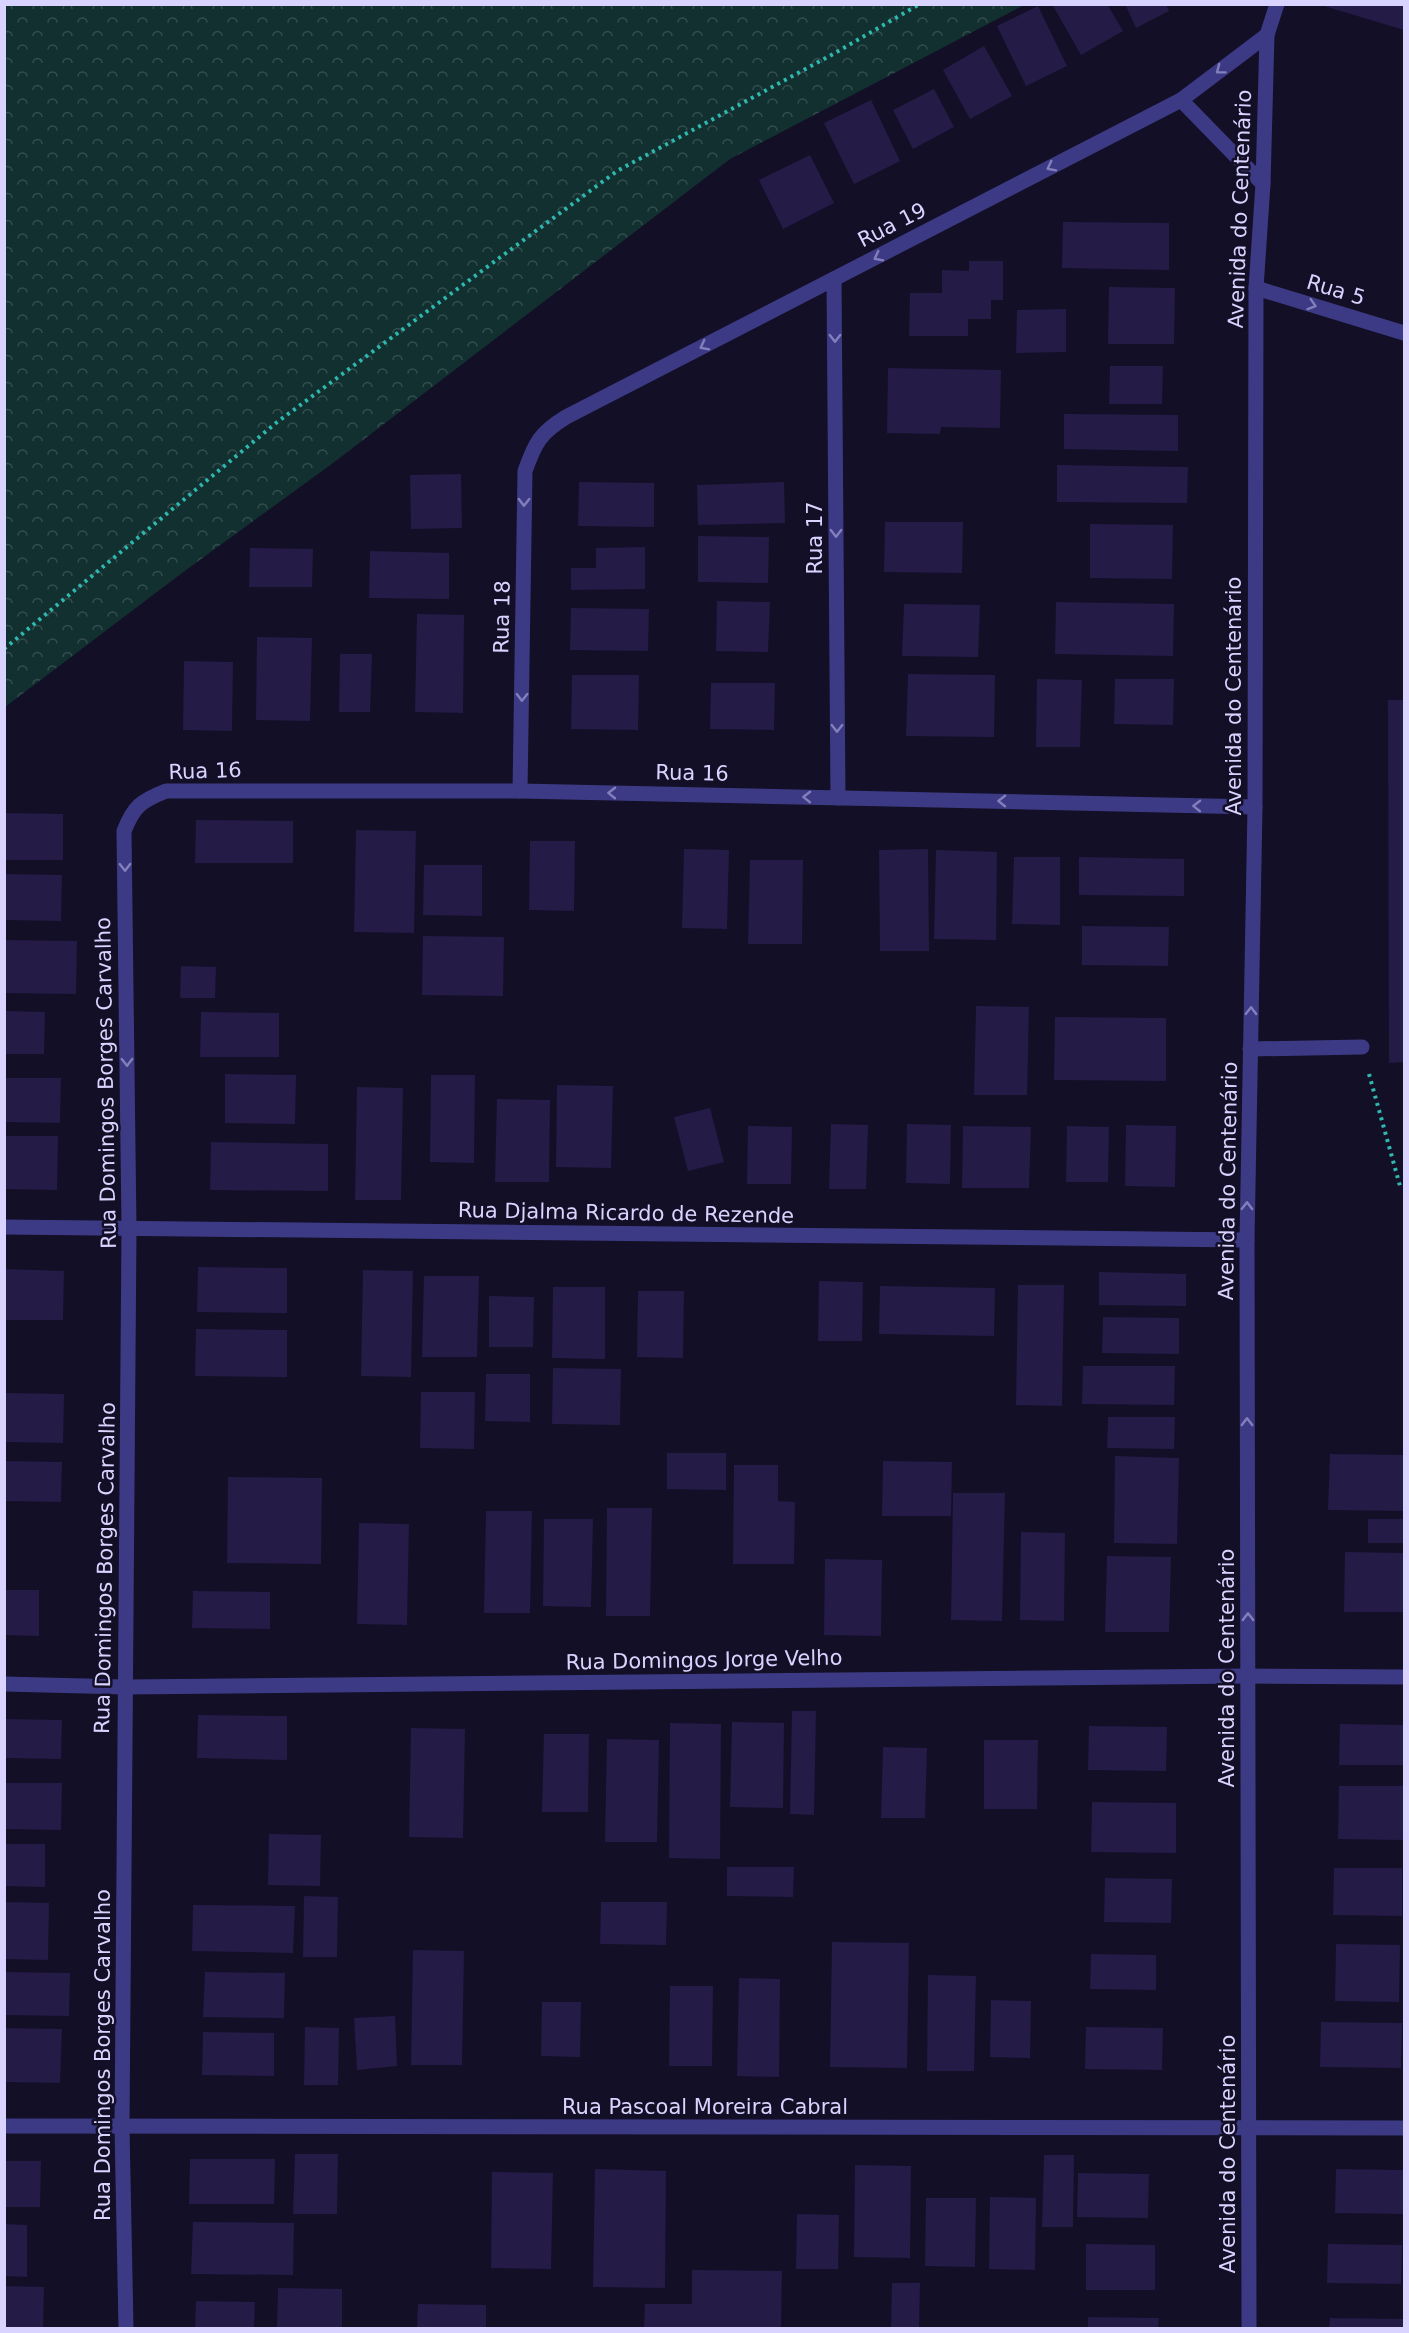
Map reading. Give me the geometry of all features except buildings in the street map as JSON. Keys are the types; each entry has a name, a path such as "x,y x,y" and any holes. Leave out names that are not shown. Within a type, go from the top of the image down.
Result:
{"street":[{"name":"Avenida do Centenário","path":"1249,2328 1247,1240 1255,807 1256,288 1263,184 1267,35 1277,4"},
{"name":"Rua 19","path":"534,445 546,429 566,417 1181,100 1267,35"},
{"path":"1181,100 1263,184"},
{"name":"Rua 17","path":"834,279 838,798"},
{"name":"Rua 5","path":"1256,288 1404,333"},
{"name":"Rua 18","path":"520,791 525,471 534,445"},
{"name":"Rua 16","path":"133,810 146,799 166,791 520,791 1255,807"},
{"name":"Rua Domingos Borges Carvalho","path":"126,2328 122,2127 129,1228 124,831 133,810"},
{"path":"1250,1049 1362,1047"},
{"name":"Rua Djalma Ricardo de Rezende","path":"4,1227 1247,1240"},
{"name":"Rua Domingos Jorge Velho","path":"4,1684 124,1688 1248,1676 1404,1677"},
{"name":"Rua Pascoal Moreira Cabral","path":"4,2127 1404,2128"}],"path":[{"path":"4,650 276,423 617,171 835,53 920,4"},
{"path":"1362,1047 1400,1186 1404,1186"}],"green space":[{"path":"5,4 1024,5 730,159 333,463 182,573 5,707"}]}
